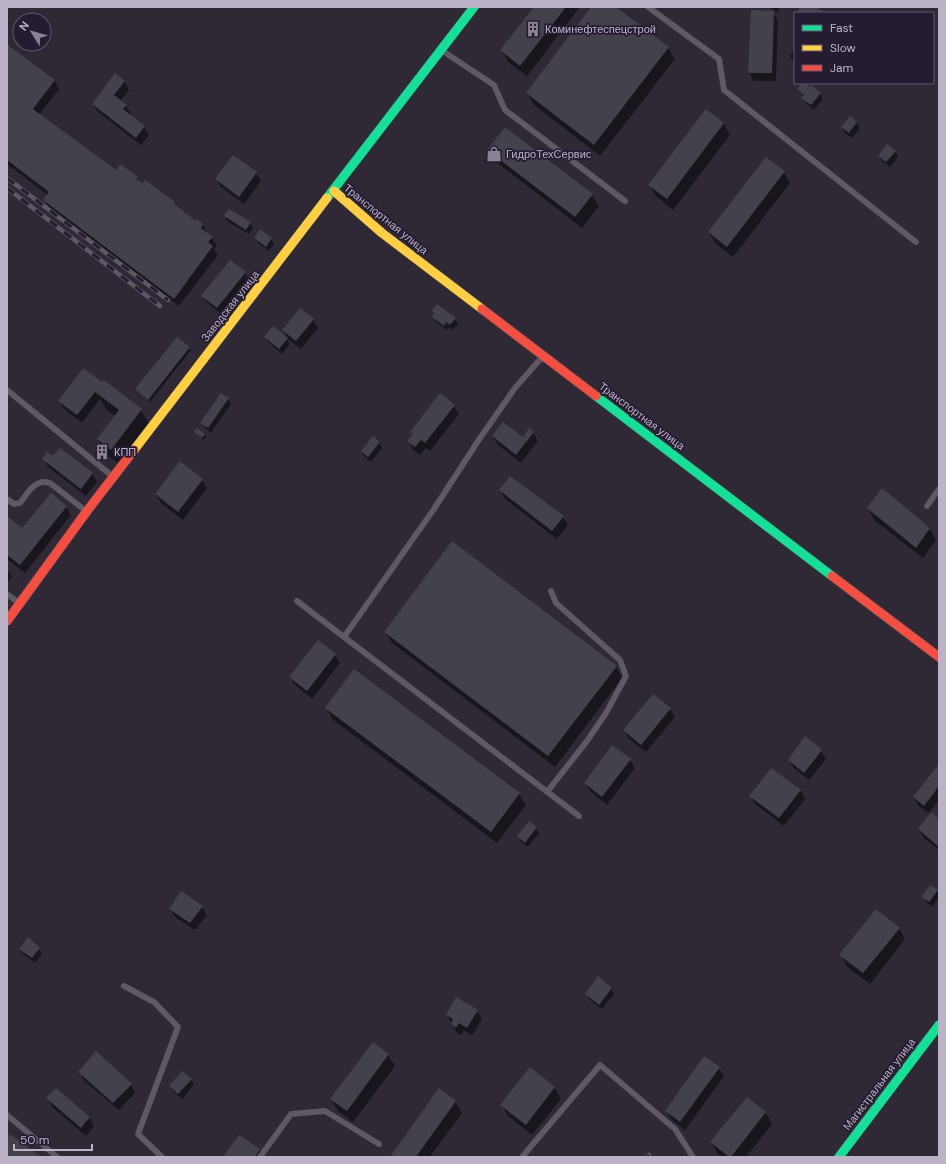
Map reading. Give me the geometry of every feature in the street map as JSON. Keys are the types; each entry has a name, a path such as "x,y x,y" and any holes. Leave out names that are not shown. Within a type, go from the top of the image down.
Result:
{"street":[{"name":"Заводская улица","path":"7,621 87,511 474,7"},
{"name":"Транспортная улица","path":"334,191 382,233 939,657"},
{"name":"Магистральная улица","path":"839,1157 939,1025"}],"lane":[{"path":"648,7 719,59 724,90 916,242"},
{"path":"441,50 494,85 505,110 625,201"},
{"path":"344,637 515,388 543,356"},
{"path":"7,390 114,477"},
{"path":"7,499 14,504 20,503 36,483 46,482 50,483 87,511"},
{"path":"927,506 939,490"},
{"path":"546,792 606,713 626,676 620,660 556,603 551,591"},
{"path":"7,594 20,604"},
{"path":"297,601 579,816"},
{"path":"124,986 154,1002 178,1027 138,1134 162,1157"},
{"path":"522,1157 600,1065 675,1129 693,1157"},
{"path":"260,1157 291,1114 325,1111 378,1144"},
{"path":"7,1114 57,1157"}],"building":[{"name":"Коминефтеспецстрой","path":"534,7 566,7 520,66 500,50"},
{"path":"591,7 616,7 669,47 594,145 526,93"},
{"path":"800,7 817,7 823,12 798,12"},
{"path":"751,10 774,11 772,73 748,73"},
{"path":"8,45 12,48 12,52 17,52 55,80 33,109 116,170 120,164 138,177 136,179 142,183 145,180 175,202 174,204 196,221 197,219 203,224 201,228 213,237 208,242 213,246 174,299 43,200 49,192 7,160"},
{"path":"115,73 125,81 114,95 127,105 123,109 145,126 136,138 92,104"},
{"path":"801,84 806,84 810,87 811,85 821,93 811,105 801,98 804,95 797,89"},
{"path":"706,109 724,123 667,199 648,185"},
{"path":"850,116 857,122 849,133 841,127"},
{"path":"505,127 593,194 575,217 487,150"},
{"path":"887,144 896,151 886,162 878,156"},
{"path":"233,155 257,172 239,197 215,179"},
{"path":"766,157 785,171 727,247 708,232"},
{"path":"229,209 251,222 246,230 224,216"},
{"path":"260,229 272,238 266,247 254,238"},
{"path":"230,260 246,272 217,308 201,296"},
{"path":"437,304 456,318 450,325 446,322 444,326 432,317 434,313 431,311"},
{"path":"300,308 314,319 296,341 282,330"},
{"path":"273,326 288,338 279,349 264,337"},
{"path":"177,337 190,347 148,400 135,389"},
{"path":"83,368 102,382 104,380 142,409 111,450 97,439 119,410 95,392 77,415 58,401"},
{"path":"221,393 229,398 208,428 200,423"},
{"path":"440,393 455,405 425,443 421,440 415,447 407,441 413,434 410,432"},
{"path":"503,422 523,437 529,428 534,432 516,455 492,436"},
{"path":"197,428 205,434 202,438 194,432"},
{"path":"373,436 380,442 368,457 361,451"},
{"name":"КПП","path":"101,446 108,451 102,458 96,453"},
{"path":"60,448 93,473 81,489 42,459 47,452 53,456"},
{"path":"180,461 203,479 178,512 155,494"},
{"path":"510,476 564,516 552,531 499,490"},
{"path":"882,488 930,528 916,548 867,508"},
{"path":"51,493 67,506 20,565 7,555 7,516 22,528"},
{"path":"452,541 617,666 548,756 384,632"},
{"path":"318,640 336,654 307,691 289,677"},
{"path":"354,669 520,793 491,832 325,708"},
{"path":"653,694 671,708 641,745 623,730"},
{"path":"805,736 822,750 804,773 788,760"},
{"path":"612,745 631,759 602,797 584,783"},
{"path":"939,764 939,786 924,806 913,797"},
{"path":"771,768 801,790 779,818 749,796"},
{"path":"931,812 939,819 939,847 918,829"},
{"path":"529,821 537,827 525,843 517,836"},
{"path":"930,885 938,890 929,902 921,897"},
{"path":"181,891 203,906 190,923 169,909"},
{"path":"876,909 900,928 863,973 839,955"},
{"path":"28,937 40,948 32,958 19,949"},
{"path":"598,976 612,988 599,1005 585,994"},
{"path":"456,997 478,1010 467,1028 459,1023 456,1028 451,1024 453,1019 446,1015"},
{"path":"373,1042 389,1054 347,1111 330,1099"},
{"path":"96,1051 132,1084 113,1103 78,1072"},
{"path":"704,1056 720,1067 680,1122 665,1111"},
{"path":"530,1067 555,1087 526,1125 500,1105"},
{"path":"182,1071 192,1079 178,1094 169,1086"},
{"path":"56,1088 90,1117 81,1128 46,1098"},
{"path":"439,1088 456,1101 416,1157 390,1157"},
{"path":"747,1097 766,1112 731,1157 729,1157 710,1142"},
{"path":"10,1134 41,1157 7,1157 7,1138"},
{"path":"239,1135 260,1149 255,1157 223,1157"}],"railway":[{"path":"7,178 168,300"},
{"path":"7,188 160,306"}],"traffic: fast":[{"path":"327,198 474,7"},
{"path":"596,396 832,576"},
{"path":"839,1157 939,1025"}],"traffic: slow":[{"path":"334,191 382,233 482,309"},
{"path":"134,450 327,198"}],"traffic: jam":[{"path":"482,309 596,396"},
{"path":"7,621 87,511 134,450"},
{"path":"832,576 939,657"}],"place":[{"name":"Коминефтеспецстрой","path":"533,29"},
{"name":"ГидроТехСервис","path":"494,154"},
{"name":"КПП","path":"102,452"}]}
